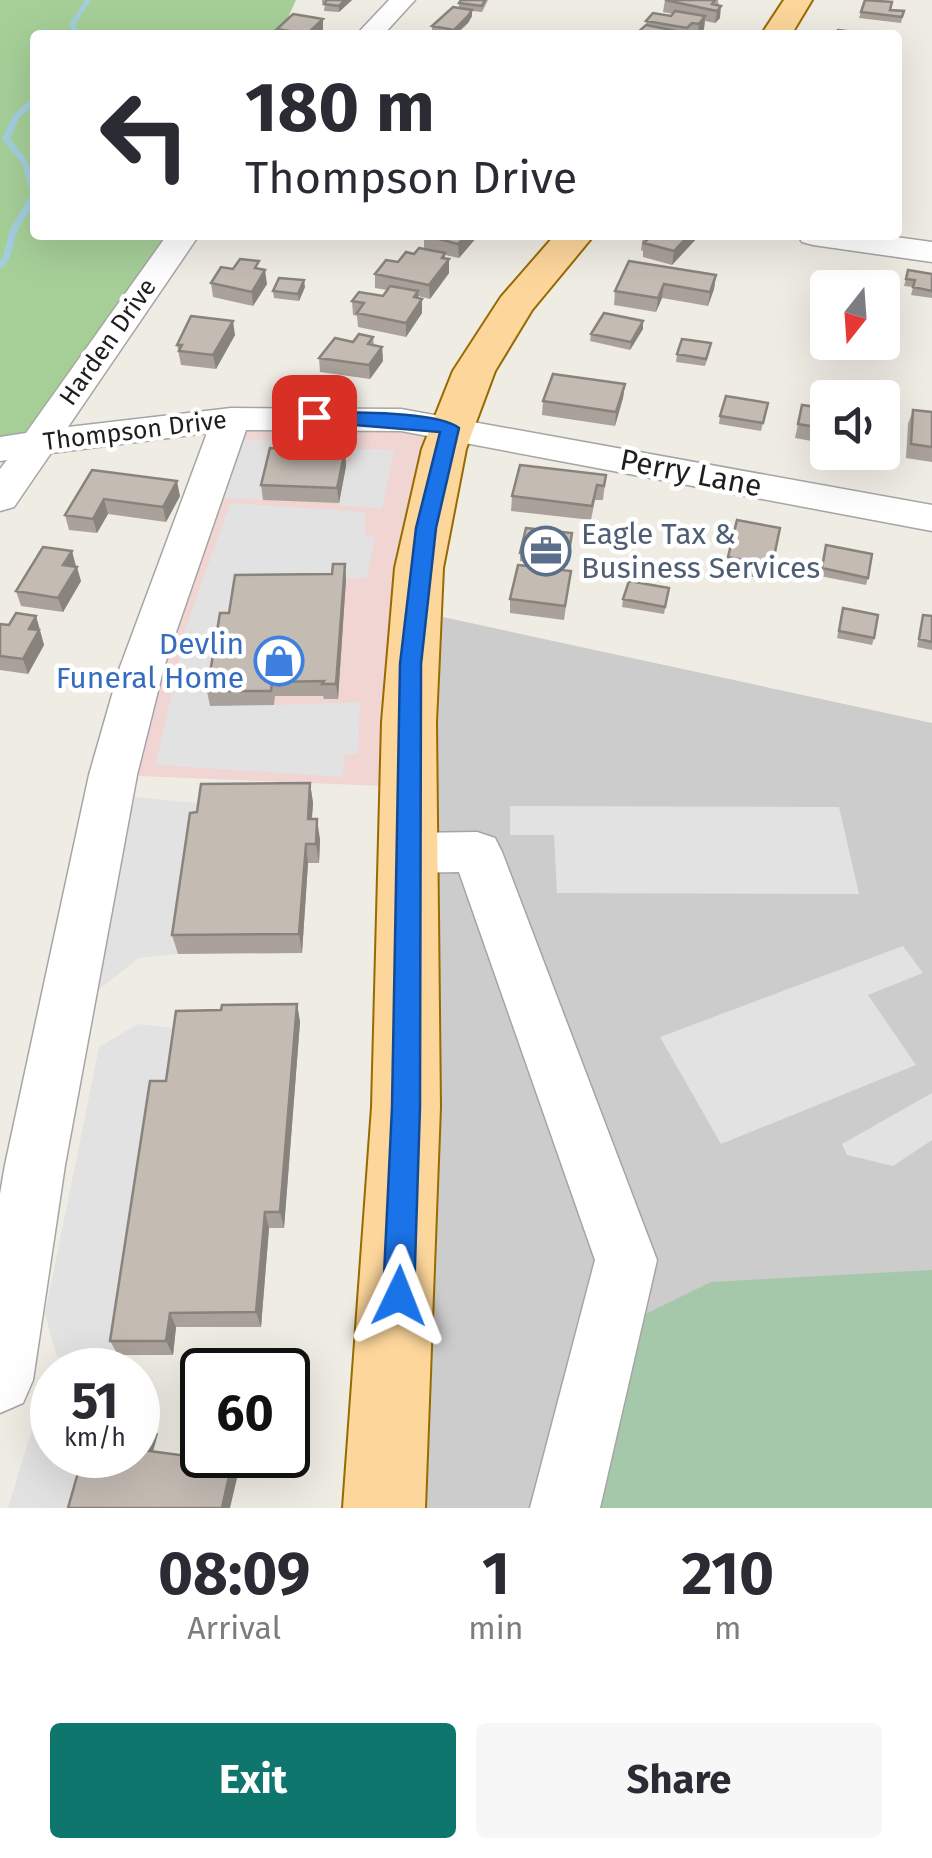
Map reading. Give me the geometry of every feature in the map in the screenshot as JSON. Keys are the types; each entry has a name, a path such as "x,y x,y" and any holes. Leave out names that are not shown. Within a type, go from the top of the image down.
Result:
{"main road":[{"path":"779,30 798,0"},
{"path":"384,1508 406,1107 410,683 426,528 450,428 493,338 537,276 570,240"}],"street":[{"path":"373,30 403,0"},
{"name":"Harden Drive","path":"0,498 179,240"},
{"path":"848,240 932,252"},
{"path":"0,1380 34,1165 116,760 142,666 231,419"},
{"name":"Thompson Drive","path":"0,448 231,419 389,420 450,428"},
{"name":"Perry Lane","path":"450,428 932,518"},
{"path":"408,854 477,852 626,1260 566,1508"}],"shaded area":[{"path":"231,419 450,428 409,787 113,775"},
{"path":"277,439 263,500 219,498 239,440"},
{"path":"356,449 394,450 382,509 338,505 346,466"},
{"path":"230,503 365,512 366,536 375,537 367,578 238,579 274,705 360,702 358,754 345,754 342,777 156,765 185,630"},
{"path":"415,611 932,723 932,1508 384,1508"},
{"path":"135,797 206,804 195,833 178,954 139,958 96,992 104,917"},
{"path":"510,806 839,807 859,894 557,893 554,835 510,835"},
{"path":"903,946 923,973 868,995 916,1065 721,1144 660,1037"},
{"path":"138,1024 182,1029 172,1099 156,1099 119,1348 54,1348 45,1314 99,1047"},
{"path":"932,1093 932,1140 893,1166 847,1155 842,1144"},
{"path":"30,1435 30,1478 89,1478 81,1508 8,1508"}],"green space":[{"path":"0,0 296,0 286,22 277,30 30,30 30,240 180,240 39,441 0,449"},
{"path":"932,1270 932,1508 581,1508 633,1320 711,1282"}],"building":[{"path":"327,0 345,0 339,6 324,4"},
{"path":"485,0 482,6 459,3"},
{"path":"665,0 715,0 712,4 721,6 717,11"},
{"path":"865,0 892,2 890,10 904,11 902,17 861,12"},
{"path":"453,7 472,10 454,30 432,26"},
{"path":"675,11 705,16 699,24 692,23 687,28 646,21 653,13 671,16"},
{"path":"293,14 323,19 311,30 277,29"},
{"path":"646,25 672,30 640,30"},
{"path":"647,240 684,240 674,251 644,243"},
{"path":"419,248 445,253 442,258 449,259 429,285 375,274 386,260 398,262 406,252 414,254"},
{"path":"240,259 259,261 255,268 265,270 252,292 211,283 221,267 233,269"},
{"path":"629,261 716,275 710,292 664,284 658,298 615,291"},
{"path":"908,270 932,274 932,291 913,287 915,280 906,279"},
{"path":"279,278 304,280 298,294 273,291"},
{"path":"390,286 418,291 414,297 422,299 406,323 357,313 364,303 352,301 359,292 383,296"},
{"path":"604,313 643,321 631,342 591,334"},
{"path":"191,316 233,321 213,355 179,351 182,345 177,345"},
{"path":"359,334 373,337 368,344 382,347 369,365 319,358 335,338 353,342"},
{"path":"682,339 711,343 706,359 677,354"},
{"path":"553,374 625,384 616,412 543,401"},
{"path":"726,396 768,403 763,423 720,416"},
{"path":"802,405 810,406 810,426 798,424"},
{"path":"913,410 932,412 932,447 911,444"},
{"path":"270,448 345,451 337,488 261,485"},
{"path":"520,465 606,475 604,486 597,485 592,506 512,496"},
{"path":"92,470 177,481 163,507 104,499 93,519 65,515"},
{"path":"737,520 780,528 772,566 728,557"},
{"name":"Eagle Tax & Business Services","path":"526,528 572,533 568,558 520,553"},
{"path":"826,545 872,554 868,578 822,568"},
{"path":"43,547 72,551 63,565 77,567 58,598 16,591"},
{"name":"Devlin Funeral Home","path":"333,564 345,564 336,684 272,682 271,691 207,691 220,613 229,613 235,575 332,574"},
{"path":"518,565 571,571 565,606 510,599"},
{"path":"629,581 669,588 665,607 623,599"},
{"path":"843,608 878,615 874,638 839,631"},
{"path":"16,613 36,616 29,629 39,630 23,659 0,656 0,624 9,625"},
{"path":"923,615 932,616 932,642 919,639"},
{"path":"310,783 308,819 317,819 316,844 306,844 299,934 172,935 190,813 197,812 201,784"},
{"path":"297,1004 280,1212 265,1212 256,1312 170,1313 166,1341 110,1341 150,1081 166,1081 176,1011 221,1010 222,1005"},
{"path":"160,1452 180,1455 180,1478 229,1478 222,1508 68,1508 76,1478 160,1478"}],"waterway":[{"path":"75,30 72,25 88,0"},
{"path":"30,104 16,117 6,139 26,164 30,177"},
{"path":"0,266 7,258 14,229 30,202"}],"place":[{"name":"Eagle Tax & Business Services","path":"546,551"},
{"name":"Devlin Funeral Home","path":"279,661"}],"route":[{"path":"314,417 400,420 450,428 426,528 411,664 406,1107 399,1296"}]}
